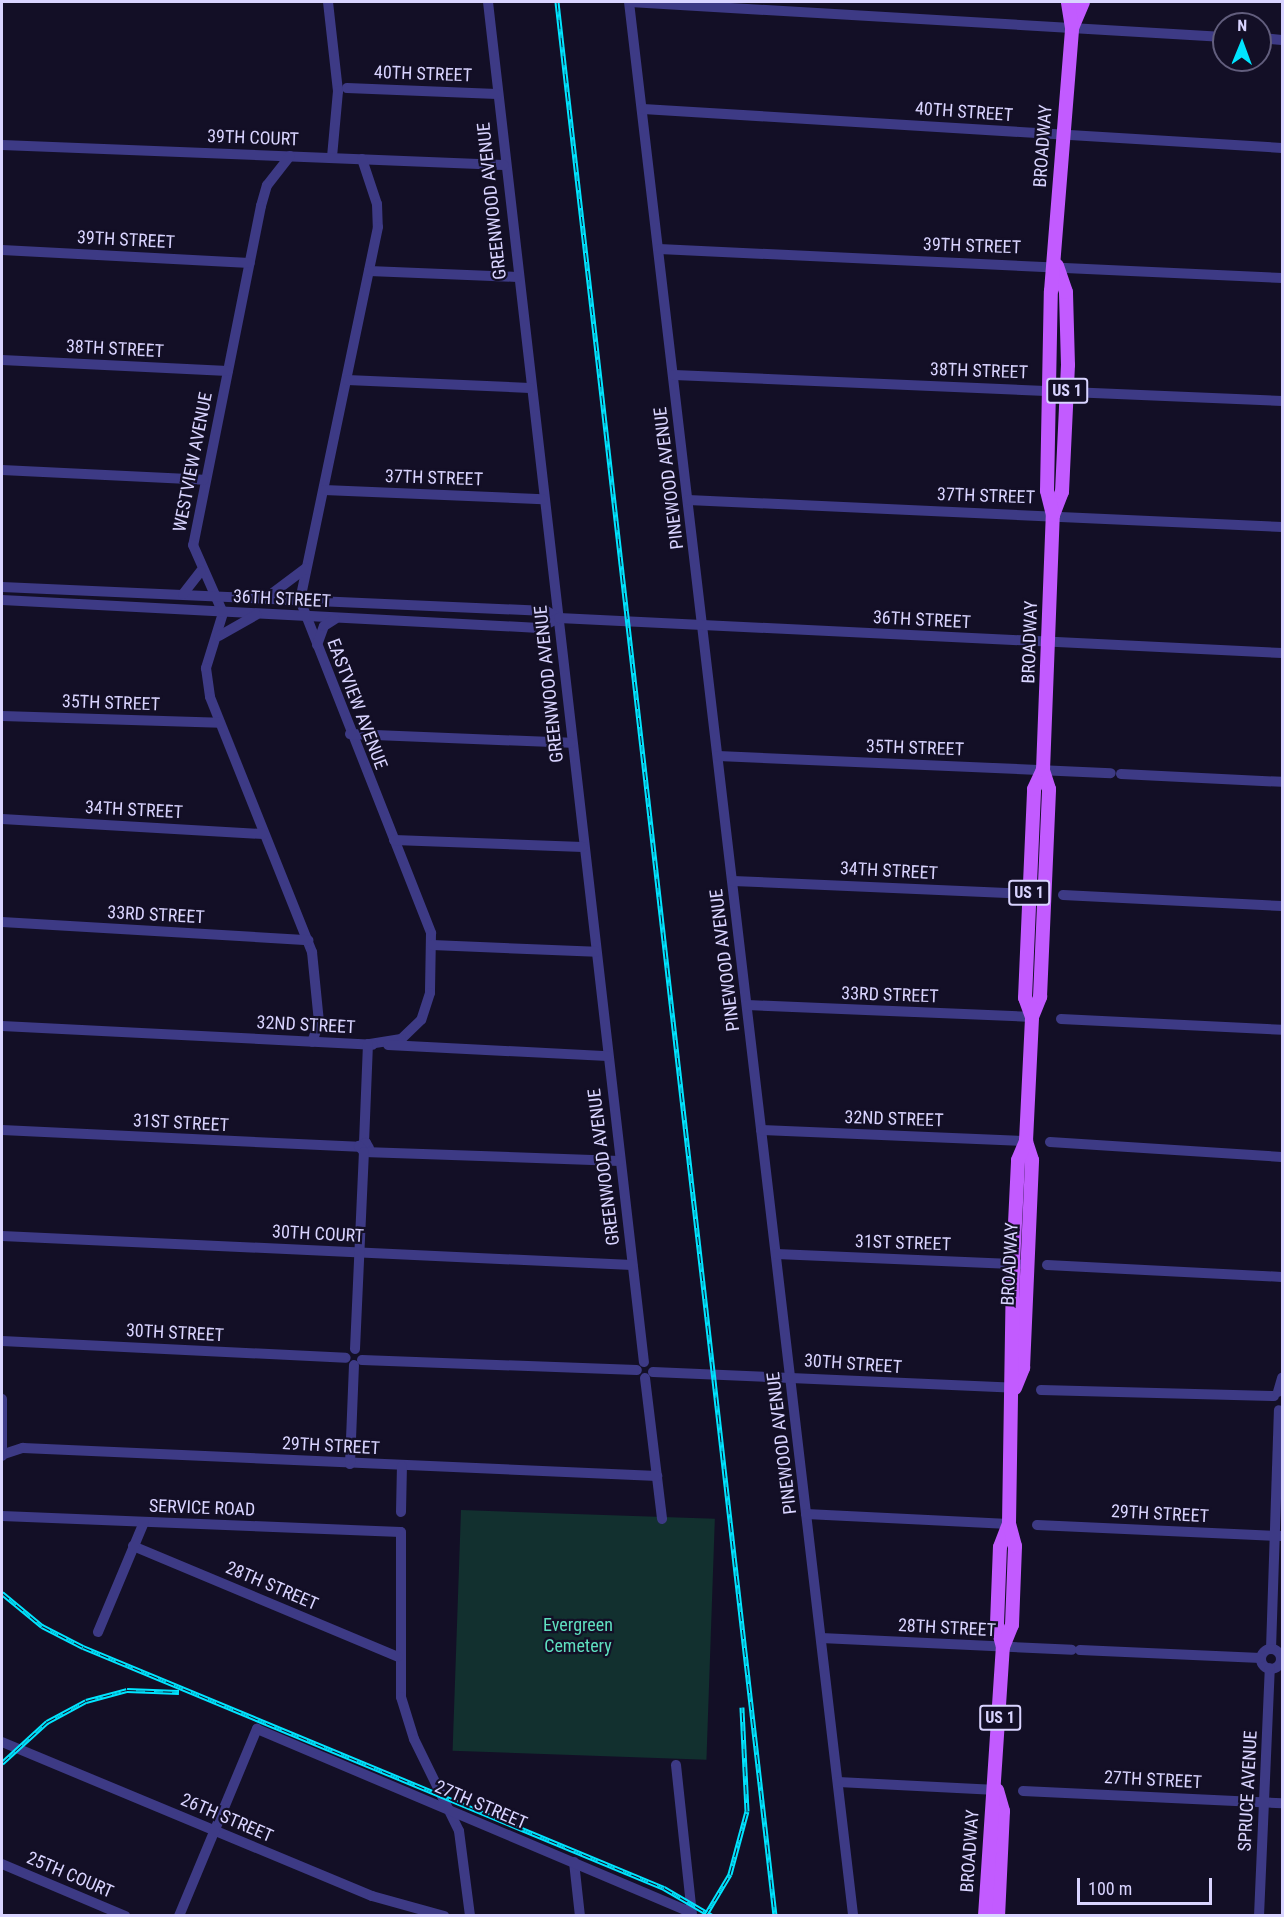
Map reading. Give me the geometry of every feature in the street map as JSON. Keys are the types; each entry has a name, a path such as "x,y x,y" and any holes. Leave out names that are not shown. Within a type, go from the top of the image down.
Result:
{"main road":[{"name":"BROADWAY","path":"985,1916 988,1811 997,1790 1003,1647 997,1613 1000,1547 1009,1524 1015,1388 1009,1367 1018,1160 1026,1141 1032,1017 1040,998 1049,789 1043,770 1053,515 1047,490 1052,391 1051,291 1057,266 1061,134 1072,28 1068,2"},
{"name":"BROADWAY","path":"1072,28 1083,2"},
{"name":"BROADWAY","path":"1053,515 1062,492 1067,392 1066,292 1057,266"},
{"name":"BROADWAY","path":"1032,1017 1025,998 1029,894 1034,789 1043,770"},
{"name":"BROADWAY","path":"1015,1388 1023,1368 1028,1264 1032,1160 1026,1141"},
{"name":"BROADWAY","path":"997,1790 1004,1811 998,1916"}],"street":[{"path":"328,2 338,85 332,157"},
{"name":"GREENWOOD AVENUE","path":"488,2 504,165 559,618 571,742 662,1519"},
{"path":"630,2 1212,35"},
{"name":"PINEWOOD AVENUE","path":"630,2 853,1916"},
{"name":"40TH STREET","path":"347,88 497,94"},
{"name":"40TH STREET","path":"643,108 1282,148"},
{"name":"39TH COURT","path":"2,145 504,165"},
{"name":"WESTVIEW AVENUE","path":"290,156 267,185 204,480 193,545 201,571 218,596 223,613 206,683 308,940 319,1022 312,1042"},
{"name":"EASTVIEW AVENUE","path":"362,159 378,211 369,271 347,381 300,600 304,617 317,645 350,734 428,920 432,945 430,993 421,1020 401,1039 368,1044"},
{"name":"39TH STREET","path":"659,249 1282,278"},
{"name":"39TH STREET","path":"2,250 250,263"},
{"path":"369,271 517,277"},
{"name":"38TH STREET","path":"2,360 228,371"},
{"name":"38TH STREET","path":"674,375 1282,401"},
{"path":"347,381 530,388"},
{"path":"2,470 204,480"},
{"name":"37TH STREET","path":"324,490 543,499"},
{"name":"37TH STREET","path":"688,500 1282,527"},
{"path":"265,598 307,568"},
{"path":"183,594 201,571"},
{"name":"36TH STREET","path":"2,587 546,611 559,618 1282,653"},
{"name":"36TH STREET","path":"2,600 539,628 559,618"},
{"path":"219,636 256,615"},
{"path":"317,645 324,626 336,619"},
{"name":"35TH STREET","path":"2,716 220,723"},
{"path":"350,734 571,742"},
{"name":"35TH STREET","path":"718,756 1282,782"},
{"name":"34TH STREET","path":"2,819 264,834"},
{"path":"394,840 584,847"},
{"name":"34TH STREET","path":"733,881 1044,894"},
{"path":"1062,895 1282,906"},
{"name":"33RD STREET","path":"2,922 308,940"},
{"path":"432,945 596,952"},
{"name":"33RD STREET","path":"747,1005 1032,1017"},
{"path":"1061,1019 1282,1030"},
{"name":"32ND STREET","path":"2,1026 608,1056"},
{"path":"350,1464 368,1044"},
{"name":"32ND STREET","path":"762,1130 1026,1141"},
{"name":"31ST STREET","path":"2,1131 620,1161"},
{"path":"1050,1142 1279,1153"},
{"name":"30TH COURT","path":"2,1236 632,1265"},
{"name":"31ST STREET","path":"776,1254 1028,1264"},
{"path":"1047,1265 1282,1277"},
{"name":"30TH STREET","path":"2,1341 354,1361 790,1376 1015,1388"},
{"path":"1271,1649 1282,1659 1270,1668 1261,1658 1271,1649 1279,1536 1282,1423 1278,1401 1282,1378"},
{"path":"1041,1390 1262,1398 1278,1401"},
{"path":"2,1399 3,1455"},
{"name":"29TH STREET","path":"3,1455 24,1448 657,1476"},
{"path":"401,1512 402,1466"},
{"path":"806,1514 1009,1524"},
{"name":"SERVICE ROAD","path":"2,1516 401,1532 398,1657"},
{"path":"98,1632 144,1522"},
{"name":"29TH STREET","path":"1037,1525 1279,1536"},
{"name":"28TH STREET","path":"134,1546 398,1657"},
{"name":"28TH STREET","path":"821,1638 1261,1658"},
{"path":"398,1657 406,1719 452,1811 470,1916"},
{"name":"SPRUCE AVENUE","path":"1259,1916 1270,1668"},
{"name":"27TH STREET","path":"215,1831 257,1729 691,1914"},
{"name":"26TH STREET","path":"2,1742 372,1896 444,1916"},
{"path":"676,1765 691,1914"},
{"path":"838,1782 997,1790"},
{"name":"27TH STREET","path":"1023,1791 1282,1803"},
{"path":"179,1916 215,1831"},
{"path":"573,1862 580,1916"},
{"name":"25TH COURT","path":"2,1864 125,1916"}],"green space":[{"name":"Evergreen Cemetery","path":"461,1510 715,1519 706,1760 453,1751"}],"railway":[{"path":"557,2 775,1916"},
{"path":"2,1593 42,1626 83,1647 664,1888 712,1916"},
{"path":"2,1763 47,1722 86,1701 127,1690 179,1692"},
{"path":"705,1916 730,1874 747,1811 742,1707"}]}
